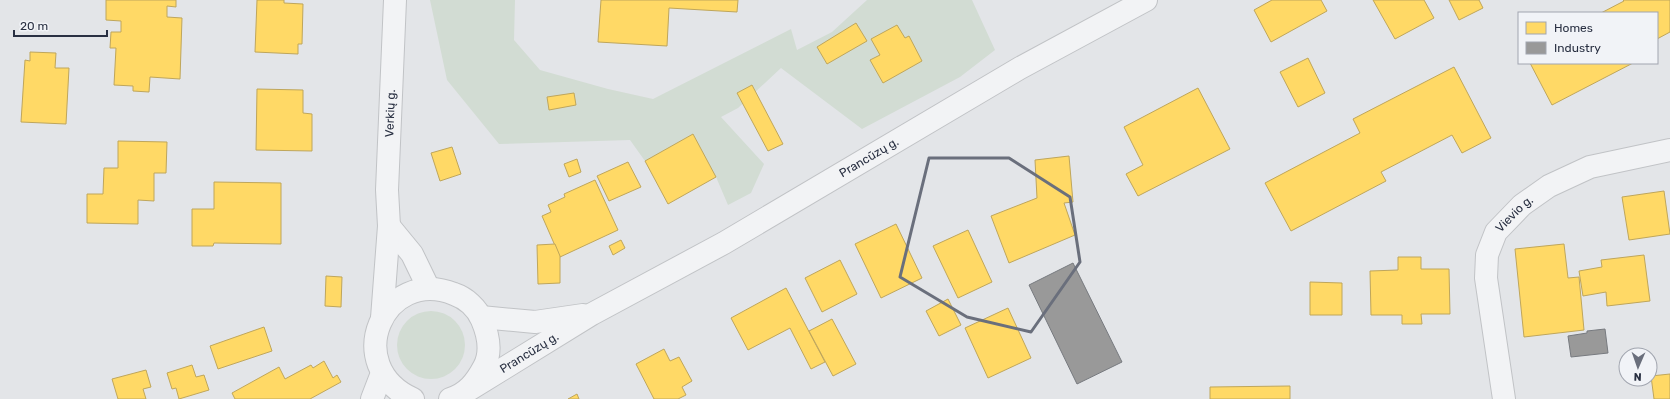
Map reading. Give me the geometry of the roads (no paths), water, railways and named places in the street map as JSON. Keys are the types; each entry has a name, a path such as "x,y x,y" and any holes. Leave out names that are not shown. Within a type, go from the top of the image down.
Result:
{"street":[{"name":"Verkių g.","path":"382,318 390,226 387,190 395,0"},
{"name":"Prancūzų g.","path":"458,395 592,314 724,243 1020,68 1146,0"},
{"name":"Vievio g.","path":"1504,399 1486,278 1487,255 1496,232 1522,205 1549,186 1590,167 1670,150"},
{"path":"390,226 412,254 430,289"},
{"path":"413,399 401,394 390,384 382,373 377,360 375,345 377,331 382,318 391,306 402,297 415,291 430,289 445,290 459,296 471,305 481,317 487,332 489,348 486,364 478,379 458,395"},
{"name":"Prancūzų g.","path":"481,317 534,322 592,314"},
{"path":"372,399 382,373"}]}
